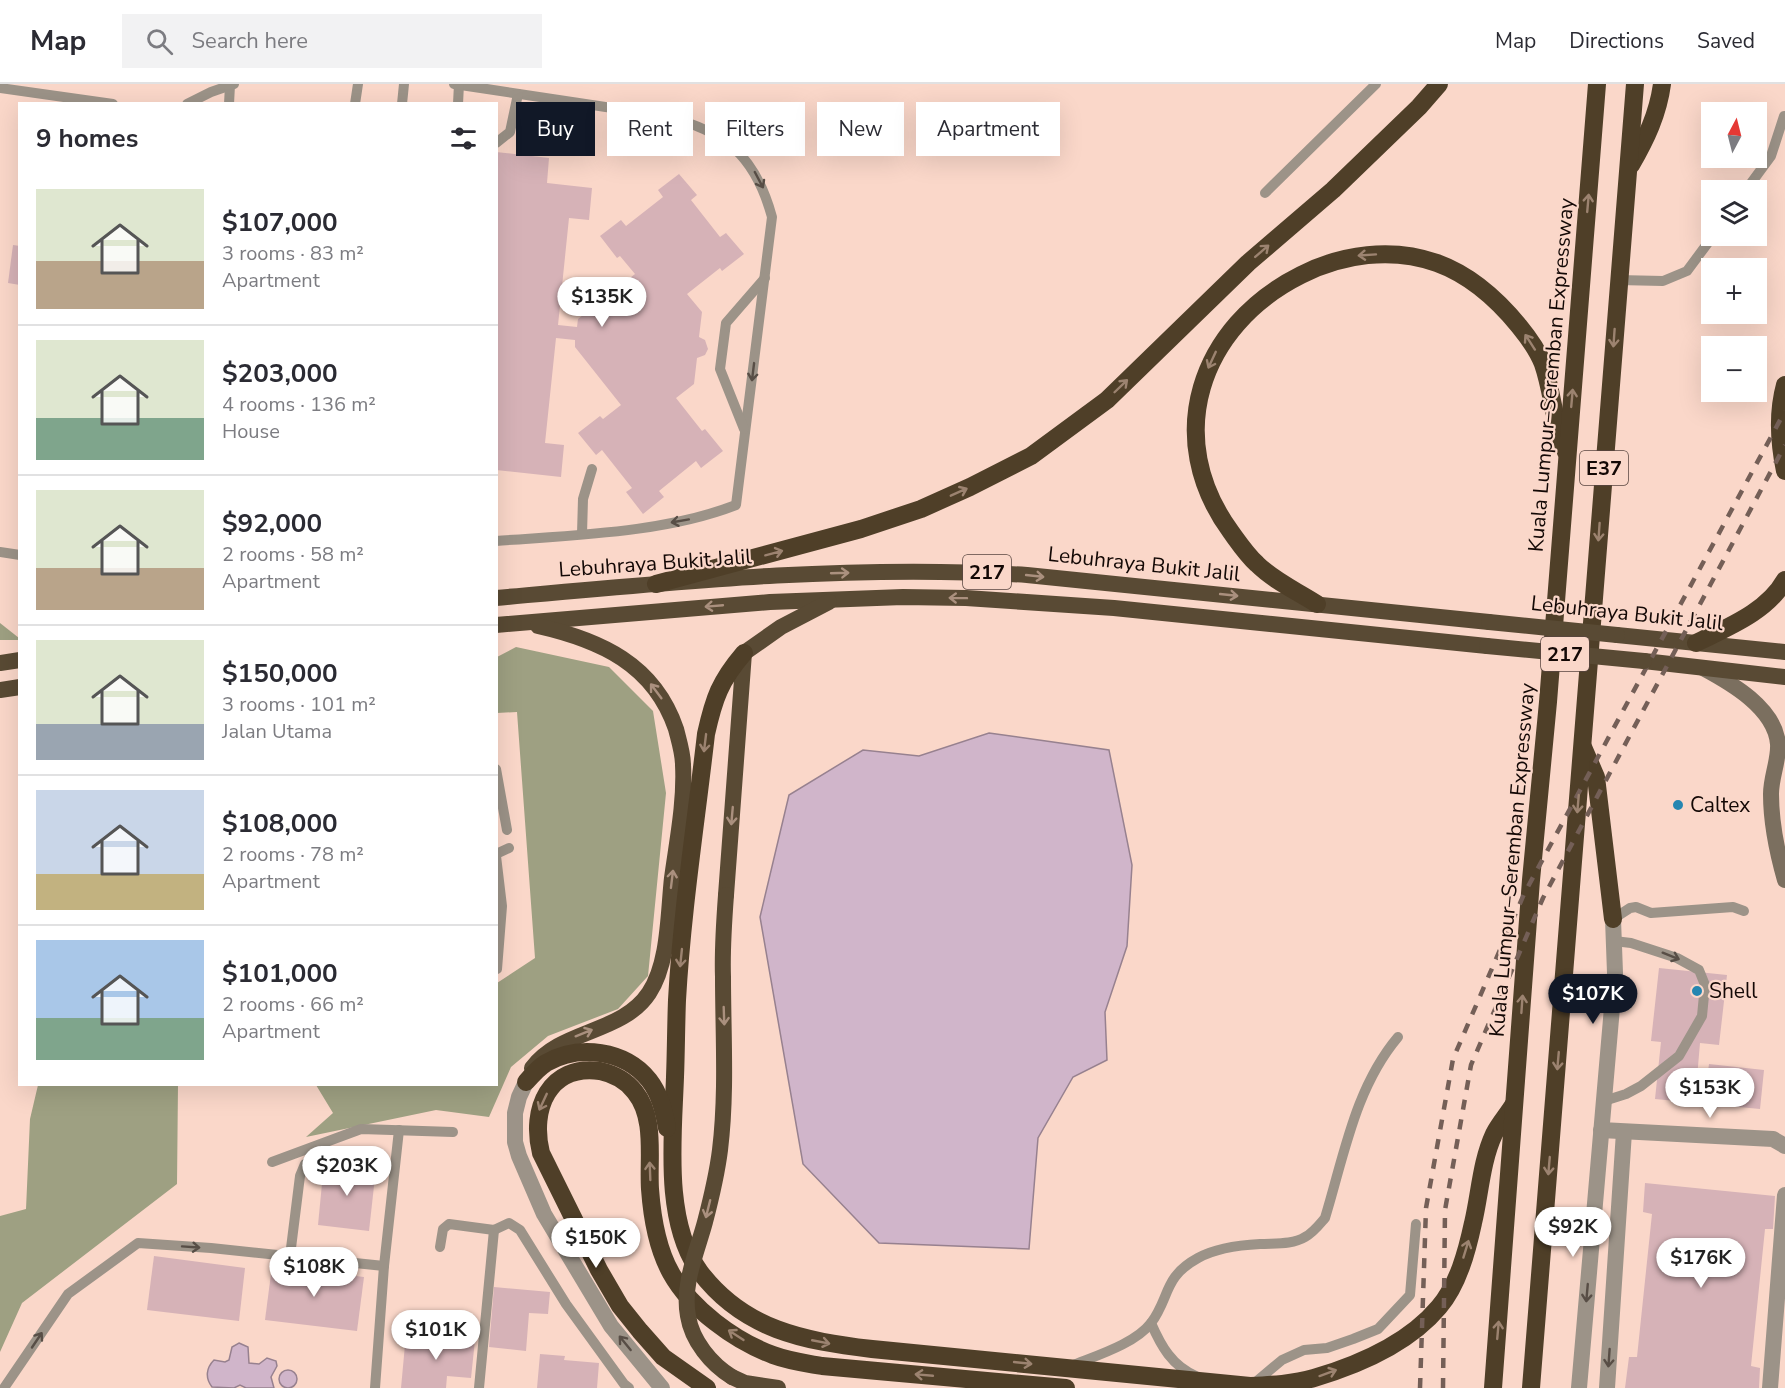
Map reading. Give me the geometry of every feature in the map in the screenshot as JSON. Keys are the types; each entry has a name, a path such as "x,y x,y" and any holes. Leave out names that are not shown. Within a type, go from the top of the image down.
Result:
{"highway":[{"path":"656,584 861,529 911,512 970,487 1031,456 1107,400 1248,263 1333,190 1419,107 1439,84"},
{"name":"Kuala Lumpur–Seremban Expressway","path":"1493,1388 1531,880 1548,702 1597,84"},
{"name":"E37","path":"1532,1388 1635,84"},
{"path":"1628,170 1649,133 1660,101 1662,84"},
{"path":"1317,604 1258,565 1244,549 1219,515 1202,479 1196,440 1203,383 1216,352 1234,325 1288,281 1332,262 1367,255 1420,259 1437,263 1482,288 1510,316 1542,361 1558,433 1568,456"},
{"path":"1785,386 1780,425 1780,448 1785,471"},
{"name":"Lebuhraya Bukit Jalil","path":"498,598 656,584 835,573 969,571 1038,576 1785,652"},
{"path":"1696,643 1760,608 1773,598 1785,580"},
{"name":"217","path":"498,625 770,602 835,599 903,597 1023,601 1114,608 1785,677"},
{"path":"835,599 781,627 744,653 727,672 720,686 712,705 706,734 677,1000 672,1152 676,1206 688,1251 700,1271 734,1307 770,1328 823,1343 1250,1386 1313,1379 1381,1352 1421,1327 1446,1298 1460,1270 1474,1222 1486,1156 1494,1133 1514,1104"},
{"path":"521,622 559,631 603,647 636,668 657,691 665,704 678,737 683,764 663,959 654,984 640,1004 621,1018 562,1042 550,1050 529,1072 526,1082"},
{"path":"744,653 723,946 726,1055 723,1122 716,1177 688,1282 687,1301 690,1326 701,1346 719,1369 745,1383 778,1388"},
{"path":"0,663 18,660"},
{"path":"0,690 18,687"},
{"path":"1583,745 1596,777 1613,919"},
{"path":"526,1082 545,1064 574,1053 602,1053 626,1060 649,1079 660,1098 672,1152"},
{"path":"707,1388 663,1357 620,1306 599,1270 541,1153 537,1131 541,1103 551,1087 574,1072 592,1070 612,1074 635,1092 646,1116 649,1137 650,1189 656,1231 671,1272 695,1303 742,1339 772,1355 813,1365 1066,1388"}],"main road":[{"path":"1702,668 1729,683 1756,704 1781,738 1771,793 1777,853 1785,880"}],"street":[{"path":"1579,1388 1615,973 1613,919"},
{"path":"526,1082 515,1113 516,1142 519,1156 544,1214 611,1326 662,1388"},
{"path":"1601,1130 1773,1139 1785,1146"},
{"path":"1607,1388 1624,1132"},
{"path":"1770,1388 1785,1195"}],"lane":[{"path":"355,102 358,84"},
{"path":"402,102 404,84"},
{"path":"454,84 664,116 694,123 721,138 739,152 754,170 766,193 772,217 736,505 712,514 683,520 582,534 498,541"},
{"path":"458,102 459,84"},
{"path":"1265,193 1376,84"},
{"path":"192,102 232,85"},
{"path":"229,102 232,85"},
{"path":"0,88 99,102"},
{"path":"498,141 510,132 518,94"},
{"path":"1754,180 1772,156 1784,116"},
{"path":"1618,280 1663,281 1687,271 1706,246"},
{"path":"745,432 720,369 726,323 766,278"},
{"path":"582,534 583,499 592,469"},
{"path":"0,552 18,555"},
{"path":"498,780 507,830"},
{"path":"498,854 509,848"},
{"path":"498,872 502,906 498,956"},
{"path":"1613,919 1630,908 1652,912 1733,907 1744,911"},
{"path":"1604,1101 1641,1086 1679,1056 1702,1016 1705,985 1699,970 1677,958 1632,943 1614,941"},
{"path":"1068,1367 1137,1337 1151,1323 1170,1282 1182,1269 1199,1257 1222,1249 1286,1243 1304,1238 1315,1230 1325,1218 1353,1121 1368,1083 1383,1054 1398,1037"},
{"path":"272,1162 361,1129 453,1132"},
{"path":"375,1388 384,1266 399,1130"},
{"path":"290,1256 300,1176 305,1164 350,1151"},
{"path":"440,1247 443,1229 448,1224 494,1230 509,1223 520,1230 566,1304 629,1388"},
{"path":"1250,1386 1282,1360 1304,1350 1327,1348 1378,1329 1410,1295 1416,1224"},
{"path":"479,1388 494,1230"},
{"path":"4,1388 68,1293 138,1243 384,1266"},
{"path":"1151,1323 1160,1342 1176,1364 1184,1371 1207,1381"}],"green space":[{"path":"0,623 18,637 18,640 0,640"},
{"path":"516,647 609,667 653,711 666,793 648,976 618,1009 548,1036 511,1067 489,1117 436,1110 306,1137 333,1113 317,1086 498,1086 498,982 535,958 517,712 498,713 498,656"},
{"path":"38,1086 178,1086 177,1184 22,1303 0,1352 0,1216 26,1209 30,1119"}],"shaded area":[{"path":"989,733 1109,750 1132,865 1127,946 1105,1012 1107,1060 1073,1077 1038,1138 1029,1249 879,1243 803,1164 760,917 789,795 863,750 919,756"},
{"path":"239,1343 248,1347 249,1363 259,1364 267,1358 276,1361 277,1366 271,1377 274,1388 246,1388 240,1385 234,1388 212,1387 207,1377 209,1366 214,1360 225,1362 229,1360 232,1347"},
{"path":"288,1370 294,1373 297,1379 294,1385 288,1388 282,1385 279,1379 282,1373"}],"building":[{"path":"498,152 549,158 547,183 592,188 589,220 569,218 558,325 577,327 578,319 635,274 620,256 617,258 600,236 621,220 626,226 663,197 658,190 679,174 697,195 691,200 720,237 726,233 744,254 722,271 720,268 687,294 702,312 699,337 705,340 708,349 705,355 697,358 694,384 676,398 702,431 705,429 723,451 701,468 696,461 659,491 664,497 643,514 626,492 632,488 602,450 596,455 578,433 600,416 603,419 621,405 575,347 575,340 556,338 545,443 564,445 561,477 498,470"},
{"path":"13,245 18,246 18,285 8,283"},
{"path":"1659,968 1727,975 1719,1045 1700,1043 1697,1078 1707,1079 1709,1064 1764,1070 1760,1109 1655,1099 1661,1042 1651,1041"},
{"path":"324,1163 376,1168 369,1231 318,1225"},
{"path":"1645,1183 1775,1196 1773,1229 1765,1229 1751,1366 1760,1368 1759,1388 1625,1388 1629,1357 1637,1357 1652,1214 1643,1212"},
{"path":"154,1256 245,1268 239,1321 147,1310"},
{"path":"272,1266 364,1277 357,1331 265,1320"},
{"path":"494,1287 550,1292 548,1314 529,1313 526,1351 489,1347"},
{"path":"406,1334 475,1340 471,1378 447,1376 446,1388 401,1388"},
{"path":"540,1354 565,1356 564,1360 599,1363 597,1388 537,1388"}],"railway":[{"path":"1420,1388 1426,1208 1453,1059 1524,894 1785,411"},
{"path":"1443,1388 1445,1210 1471,1065 1543,898 1785,445"}],"place":[{"name":"Caltex","path":"1678,805"},
{"name":"Shell","path":"1697,991"}]}
